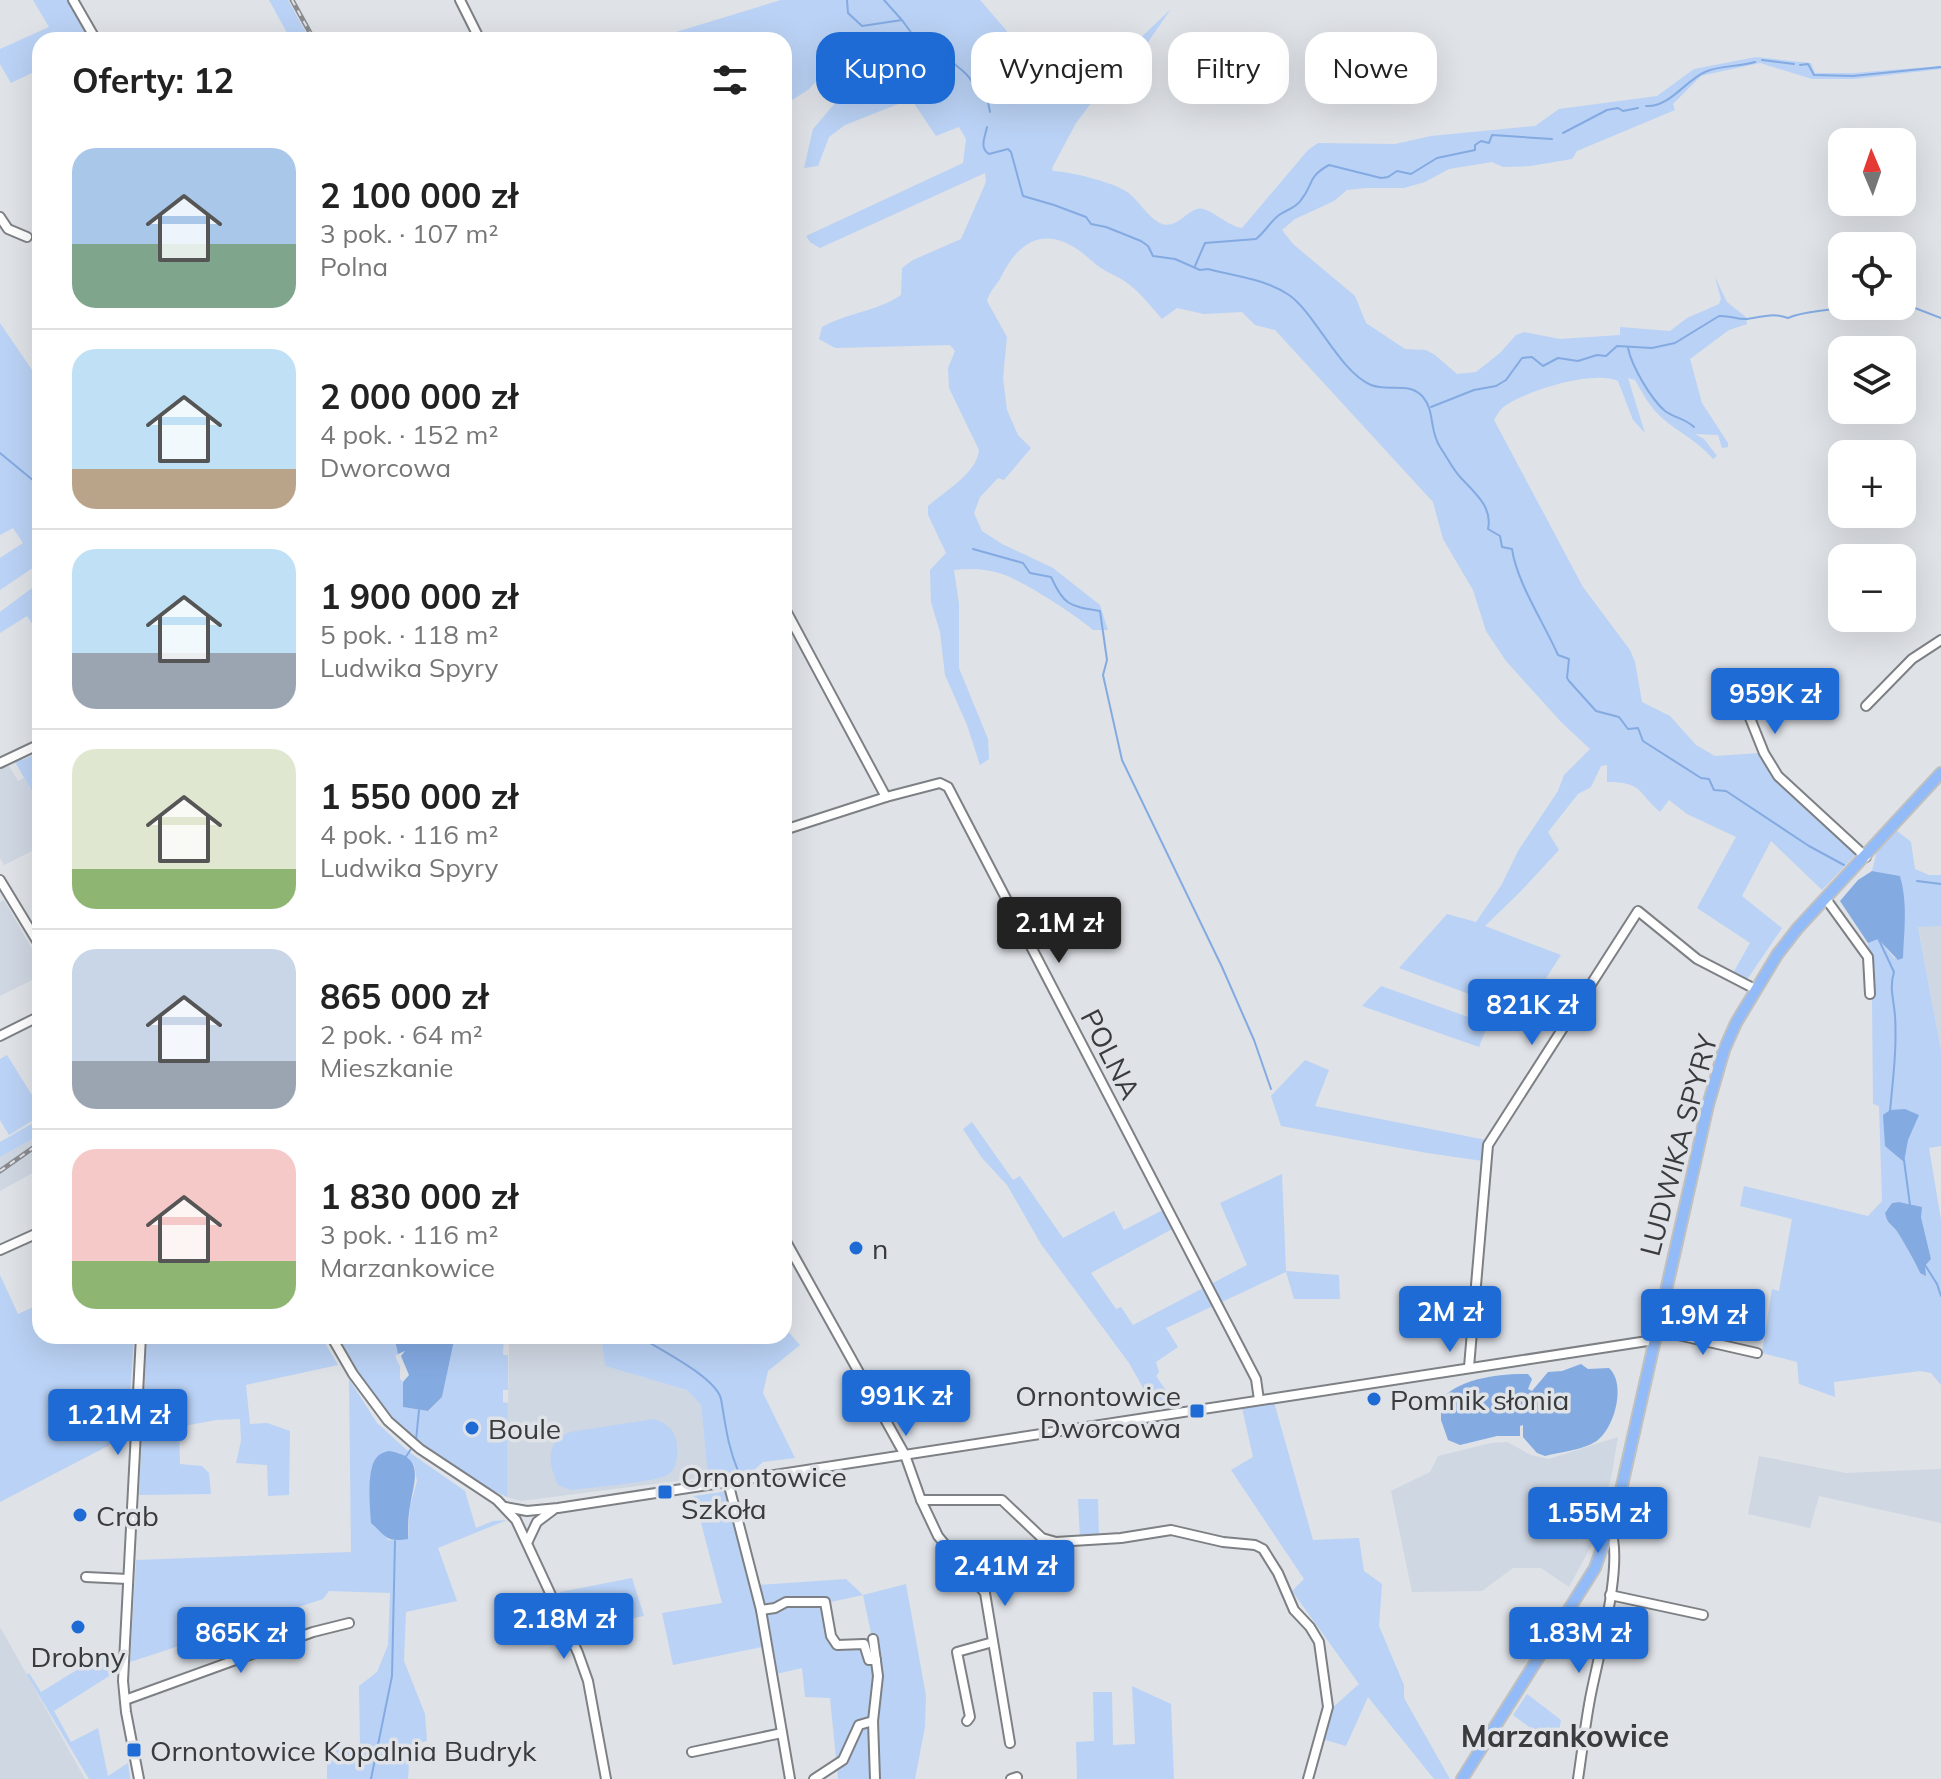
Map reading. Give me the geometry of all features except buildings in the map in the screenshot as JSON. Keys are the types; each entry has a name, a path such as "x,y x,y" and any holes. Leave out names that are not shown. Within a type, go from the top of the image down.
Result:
{"main road":[{"name":"LUDWIKA SPYRY","path":"1462,1779 1595,1566 1610,1529 1715,1078 1730,1037 1755,989 1797,929 1941,773"}],"street":[{"path":"73,0 91,32"},
{"path":"460,0 476,32"},
{"path":"0,217 8,229 27,237"},
{"path":"792,622 886,797"},
{"path":"1866,706 1912,659 1941,640"},
{"path":"1744,703 1764,753 1778,776 1866,857"},
{"path":"0,763 32,748"},
{"name":"POLNA","path":"792,827 940,783 948,787 1256,1379 1259,1400"},
{"path":"0,880 32,933"},
{"path":"1826,899 1868,957 1870,994"},
{"path":"1469,1367 1488,1145 1638,911 1697,959 1755,989"},
{"path":"0,1036 32,1020"},
{"path":"0,1250 32,1236"},
{"path":"792,1252 905,1455 938,1536 985,1593 1010,1743"},
{"path":"518,1523 529,1511 1259,1400 1655,1335 1757,1353"},
{"path":"139,1779 125,1700 141,1344"},
{"path":"336,1344 373,1404 403,1436 505,1507 518,1523 588,1681 606,1779"},
{"path":"728,1482 761,1610 790,1779"},
{"path":"921,1500 1002,1500 1042,1538 1056,1542 1121,1538 1171,1530 1263,1549 1278,1573 1294,1610 1319,1642 1328,1707 1308,1779"},
{"path":"505,1507 535,1513 536,1523"},
{"path":"527,1542 536,1523 558,1508"},
{"path":"518,1523 536,1523"},
{"path":"1578,1779 1610,1595 1615,1546 1610,1529"},
{"path":"1595,1566 1612,1576"},
{"path":"86,1577 128,1579"},
{"path":"1610,1595 1703,1615"},
{"path":"761,1610 786,1602 825,1602 829,1629 837,1645 864,1644 869,1660 876,1660"},
{"path":"125,1700 313,1632 349,1623"},
{"path":"873,1639 878,1676 873,1721 875,1779"},
{"path":"967,1721 970,1717 957,1652 993,1642"},
{"path":"814,1779 843,1760 857,1727 863,1722 873,1721"},
{"path":"692,1752 782,1733"}],"shaded area":[{"path":"33,0 68,0 87,32 38,32 49,27"},
{"path":"269,0 288,0 306,32 287,32"},
{"path":"781,0 980,0 1007,32 971,32 971,104 1090,104 1076,123 1053,171 1116,186 1164,224 1169,225 1192,211 1202,209 1242,228 1308,150 1318,143 1395,144 1431,136 1535,126 1559,109 1657,96 1694,69 1756,57 1811,63 1815,73 1941,66 1941,69 1854,79 1812,79 1760,63 1709,74 1701,76 1673,104 1675,110 1577,151 1572,159 1530,166 1503,167 1492,162 1449,169 1425,182 1404,188 1347,190 1334,201 1295,219 1282,230 1293,244 1355,296 1366,323 1405,349 1426,350 1435,355 1457,374 1476,372 1516,335 1524,332 1560,339 1620,335 1620,327 1670,331 1687,318 1719,304 1721,299 1715,277 1727,302 1746,317 1747,324 1729,330 1690,359 1702,403 1728,443 1728,447 1722,448 1718,435 1695,434 1704,439 1717,456 1713,459 1662,418 1635,380 1628,378 1645,433 1633,420 1618,381 1607,378 1561,383 1530,393 1504,406 1494,420 1583,587 1630,650 1642,702 1670,716 1696,745 1715,756 1760,753 1857,853 1822,890 1771,841 1742,896 1782,928 1746,981 1733,973 1750,943 1697,908 1736,837 1687,814 1669,800 1660,812 1634,786 1607,782 1607,765 1601,766 1591,787 1578,794 1548,832 1559,850 1485,926 1561,955 1523,1014 1399,968 1447,914 1476,922 1558,791 1564,775 1590,749 1506,661 1486,631 1473,590 1443,539 1433,502 1275,330 1255,325 1242,312 1204,314 1177,308 1162,319 1144,298 1120,278 1065,242 1053,239 1033,241 1016,254 987,301 1007,337 1003,378 1007,410 1018,435 1031,448 1004,480 998,478 980,497 974,513 982,531 1053,568 1100,605 1108,630 1093,630 1050,600 1005,575 993,571 954,570 959,604 959,668 988,739 989,759 980,765 945,675 940,632 931,602 930,570 946,553 928,515 928,506 966,474 979,450 949,388 948,368 955,351 950,345 835,348 819,339 822,327 901,295 902,268 961,239 986,182 985,173 820,248 806,236 963,163 966,139 959,127 936,136 914,104 955,104 955,32 816,32 816,81 792,100 792,32 676,32"},
{"path":"1171,9 1152,36 1152,32 1147,32"},
{"path":"32,35 32,73 11,83 0,64 0,49"},
{"path":"834,104 898,104 845,125 829,137 818,166 804,168 813,129"},
{"path":"0,323 32,370 32,568 0,590 0,558 23,543 13,528 0,535"},
{"path":"32,588 32,624 27,616 0,633 0,612"},
{"path":"20,756 22,760 32,756 32,791 15,762"},
{"path":"7,763 18,781 24,778 32,792 32,851 4,865 0,858 0,766"},
{"path":"1896,830 1911,842 1915,869 1929,875 1941,875 1941,926 1918,927 1941,1051 1941,1146 1929,1148 1941,1220 1941,1385 1931,1373 1920,1371 1834,1382 1835,1397 1799,1384 1797,1362 1762,1353 1772,1289 1779,1291 1792,1219 1740,1206 1744,1186 1868,1216 1882,1201 1879,1106 1873,1104 1868,943 1878,938 1895,959 1899,876 1872,871 1877,851","holes":["1892,1203 1914,1205 1921,1217 1931,1259 1920,1273 1885,1213"]},
{"path":"1872,871 1900,876 1905,917 1903,958 1898,960 1878,939 1868,943 1840,901 1858,880"},
{"path":"4,900 32,949 32,980 0,996 0,902"},
{"path":"1918,926 1941,926 1941,1051"},
{"path":"1381,986 1488,1024 1479,1047 1362,1006"},
{"path":"7,1055 32,1095 32,1121 9,1135 0,1120 0,1059"},
{"path":"1305,1060 1329,1070 1315,1106 1486,1140 1483,1161 1281,1126 1271,1096"},
{"path":"1905,1109 1919,1115 1908,1140 1904,1162 1885,1146 1883,1115 1890,1110"},
{"path":"972,1122 1013,1180 1020,1176 1063,1238 1114,1211 1124,1230 1165,1209 1174,1228 1091,1273 1116,1309 1121,1307 1133,1325 1247,1265 1220,1203 1282,1174 1286,1271 1339,1275 1340,1299 1294,1299 1286,1272 1166,1328 1178,1347 1156,1362 1159,1372 1156,1376 1174,1402 1155,1409 1129,1363 1041,1244 1007,1185 982,1158 963,1129"},
{"path":"32,1124 32,1139 0,1157 0,1142"},
{"path":"32,1139 32,1173 0,1191 0,1157"},
{"path":"1892,1203 1922,1207 1921,1217 1931,1259 1925,1266 1926,1276 1920,1273 1887,1219 1885,1213"},
{"path":"0,1275 18,1314 32,1308 32,1344 133,1344 127,1436 0,1502"},
{"path":"792,1336 800,1345 768,1371 763,1393 795,1458 763,1462 754,1470 708,1477 701,1405 687,1390 605,1366 602,1344 792,1344"},
{"path":"147,1344 326,1344 338,1365 246,1385 250,1424 267,1423 290,1431 289,1495 268,1496 267,1465 236,1463 241,1441 240,1419 179,1427 180,1464 202,1466 209,1473 211,1494 139,1495"},
{"path":"342,1344 396,1344 398,1354 395,1356 403,1382 403,1407 429,1411 442,1397 453,1344 504,1344 503,1355 508,1355 508,1390 503,1390 503,1402 508,1403 507,1497 441,1459 394,1423 377,1402"},
{"path":"396,1344 453,1344 442,1397 428,1411 403,1407 403,1382 409,1375 401,1356 405,1351 398,1354"},
{"path":"509,1344 602,1344 605,1366 687,1390 701,1405 708,1477 521,1501 507,1497"},
{"path":"1581,1364 1588,1369 1609,1368 1617,1385 1613,1418 1602,1436 1590,1445 1545,1456 1537,1453 1523,1437 1523,1425 1520,1426 1520,1436 1497,1436 1460,1445 1448,1440 1441,1420 1441,1401 1457,1387 1481,1378 1528,1374 1532,1379 1528,1389 1532,1391 1548,1372"},
{"path":"349,1379 377,1423 409,1452 465,1491 476,1528 493,1521 507,1520 438,1548 457,1601 406,1612 404,1661 425,1714 427,1741 410,1745 408,1779 327,1779 327,1753 360,1744 359,1686 377,1672 388,1645 390,1593 329,1591 323,1599 130,1662 136,1560 351,1552","holes":["398,1452 414,1465 417,1481 410,1506 408,1539 388,1540 384,1534"]},
{"path":"1274,1402 1313,1540 1359,1538 1364,1571 1382,1584 1379,1626 1404,1685 1404,1698 1450,1779 1434,1779 1368,1697 1346,1746 1322,1739 1330,1710 1359,1684 1292,1591 1304,1579 1231,1470 1253,1457 1242,1408"},
{"path":"654,1419 670,1428 675,1436 676,1461 669,1474 637,1482 571,1490 558,1485 551,1454 562,1436 570,1432"},
{"path":"1618,1437 1611,1478 1592,1544 1569,1587 1541,1568 1513,1568 1482,1591 1412,1592 1391,1491 1430,1472 1438,1456 1491,1443 1507,1442 1531,1455 1549,1459"},
{"path":"388,1451 408,1458 415,1471 408,1539 391,1539 371,1523 371,1470 378,1456"},
{"path":"1759,1456 1846,1473 1941,1469 1941,1523 1819,1496 1810,1528 1748,1514"},
{"path":"735,1490 758,1585 846,1579 863,1595 906,1584 926,1696 925,1727 915,1779 838,1779 830,1698 805,1697 802,1668 776,1674 795,1779 787,1779 762,1647 673,1665 662,1613 722,1603 694,1496","holes":["863,1595 872,1638 835,1643 831,1602"]},
{"path":"1078,1499 1098,1499 1099,1537 1080,1539"},
{"path":"632,1578 644,1616 576,1629 560,1592"},
{"path":"0,1627 27,1675 85,1779 0,1779"},
{"path":"106,1652 109,1676 54,1711 71,1742 98,1728 108,1776 128,1763 130,1779 89,1779 27,1675 29,1673 41,1692"},
{"path":"1132,1686 1171,1704 1174,1779 1077,1779 1076,1742 1094,1741 1093,1692 1112,1692 1113,1745 1135,1744"},
{"path":"1527,1694 1561,1720 1556,1747 1513,1715"}],"waterway":[{"path":"847,0 848,13 862,26 902,20 915,38 944,48 951,61 969,77 988,102 990,112"},
{"path":"884,0 901,19"},
{"path":"1762,60 1794,64"},
{"path":"1646,106 1662,103 1705,72 1755,62"},
{"path":"1800,65 1808,64 1814,75 1853,76 1941,67"},
{"path":"1563,133 1607,110 1638,108"},
{"path":"987,127 984,149 989,154 1008,149 1011,152 1023,196 1086,217 1091,224 1141,241 1153,256 1270,285 1299,303 1359,378 1378,387 1418,392 1427,402 1440,447 1485,507 1488,529 1500,536 1502,547 1512,549 1525,589 1558,655 1569,659 1567,678 1596,711 1619,717 1628,729 1638,728 1643,741 1701,778 1709,779 1714,790 1726,791 1809,846 1844,865"},
{"path":"1195,266 1205,243 1256,239 1279,215 1299,203 1314,177 1329,165 1381,178 1397,171 1411,174 1437,158 1475,150 1475,145 1481,141 1489,143 1492,135 1552,139"},
{"path":"1916,308 1941,318"},
{"path":"1431,407 1474,390 1496,386 1506,380 1522,358 1532,357 1543,366 1558,358 1578,361 1597,355 1606,356 1617,346 1652,348 1675,343 1719,316 1744,319 1772,315 1788,318 1828,310"},
{"path":"1628,348 1638,373 1660,406 1694,427"},
{"path":"0,453 32,479"},
{"path":"973,549 1023,563 1030,573 1051,577 1069,603 1100,611 1107,660 1103,675 1122,760 1222,967 1254,1040 1271,1089"},
{"path":"1917,881 1941,884"},
{"path":"1878,938 1894,972 1895,1040 1890,1111"},
{"path":"1904,1160 1910,1205"},
{"path":"1925,1265 1941,1296"},
{"path":"652,1344 698,1373 717,1390 738,1471"},
{"path":"416,1440 419,1410"},
{"path":"405,1458 411,1449"},
{"path":"371,1779 392,1676 395,1541"}],"railway":[{"path":"292,0 310,32"},
{"path":"0,1171 32,1149"}],"place":[{"name":"n","path":"856,1248"},
{"name":"Pomnik słonia","path":"1374,1399"},
{"name":"Ornontowice Dworcowa","path":"1197,1411"},
{"name":"Boule","path":"472,1428"},
{"name":"Ornontowice Szkoła","path":"665,1492"},
{"name":"Crab","path":"80,1515"},
{"name":"Drobny","path":"78,1627"},
{"name":"Ornontowice Kopalnia Budryk","path":"134,1750"}],"district":[{"name":"Marzankowice","path":"1565,1736"}]}
